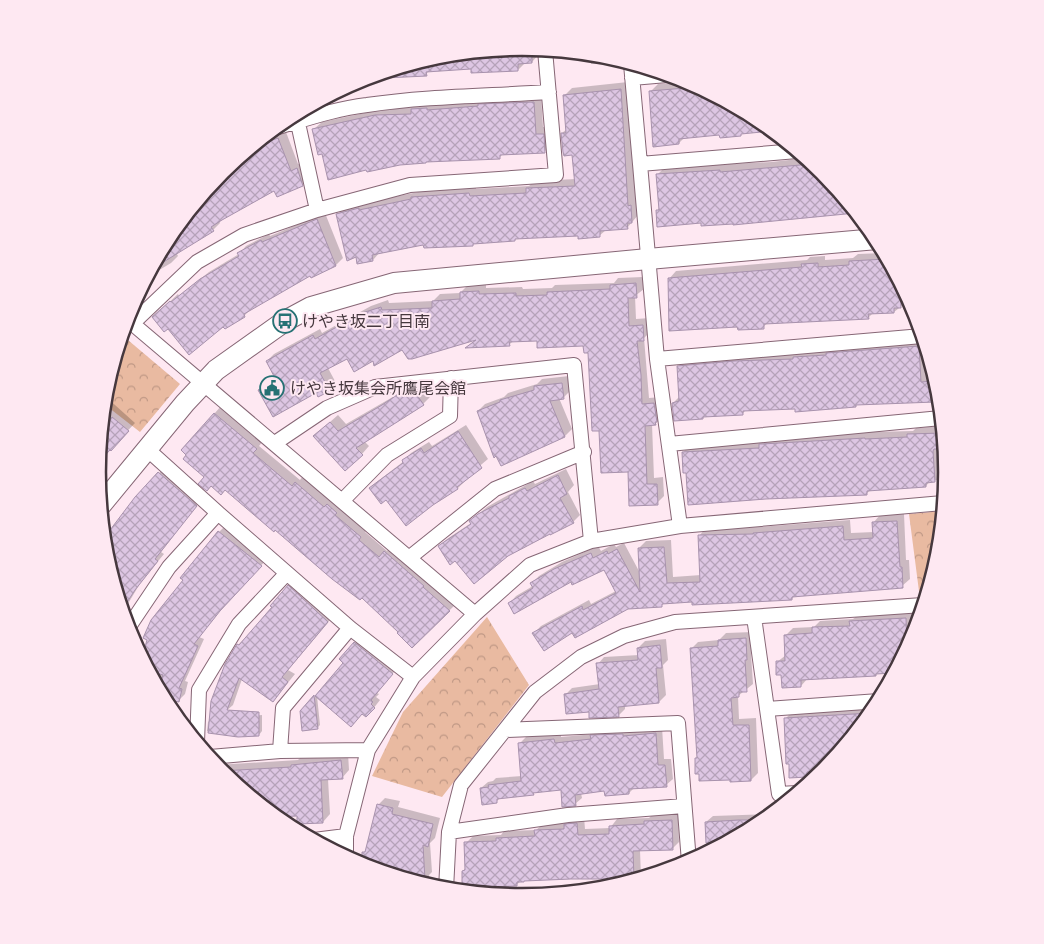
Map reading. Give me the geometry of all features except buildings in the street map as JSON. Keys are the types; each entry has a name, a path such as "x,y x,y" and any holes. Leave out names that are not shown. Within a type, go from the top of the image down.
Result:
{"street":[{"path":"137,314 197,262 244,235 318,210 410,185 556,175 546,57"},
{"path":"631,71 657,359 680,526"},
{"path":"308,116 367,105 412,100 549,92"},
{"path":"298,122 318,210"},
{"path":"640,164 787,152"},
{"path":"107,497 184,403 216,370 285,321 311,307 394,283 648,258 867,240"},
{"path":"134,324 475,614"},
{"path":"657,359 915,337"},
{"path":"275,443 327,408 375,387 574,365 584,452 591,541"},
{"path":"342,501 387,455 450,416 451,378"},
{"path":"668,444 934,419"},
{"path":"147,449 350,628 413,677"},
{"path":"409,558 495,489 584,452"},
{"path":"346,849 346,836 368,750 413,677 475,614 530,565 591,541 680,526 936,504"},
{"path":"134,620 169,567 218,512"},
{"path":"197,732 199,690 239,624 287,573"},
{"path":"447,881 450,832 461,785 535,692 581,657 624,636 675,622 916,605"},
{"path":"754,617 779,794 785,794"},
{"path":"280,751 283,708 350,628"},
{"path":"767,709 869,702"},
{"path":"505,730 678,722 688,853"},
{"path":"219,756 280,751 368,750"},
{"path":"450,832 568,815 684,806"},
{"path":"326,838 346,836"}],"green space":[{"path":"127,340 180,384 140,432 111,410 120,364"},
{"path":"936,512 930,553 919,595 909,514"},
{"path":"487,617 529,685 442,797 372,776 403,712"}],"place":[{"name":"けやき坂二丁目南","path":"285,321"},
{"name":"けやき坂集会所鷹尾会館","path":"272,388"}]}
